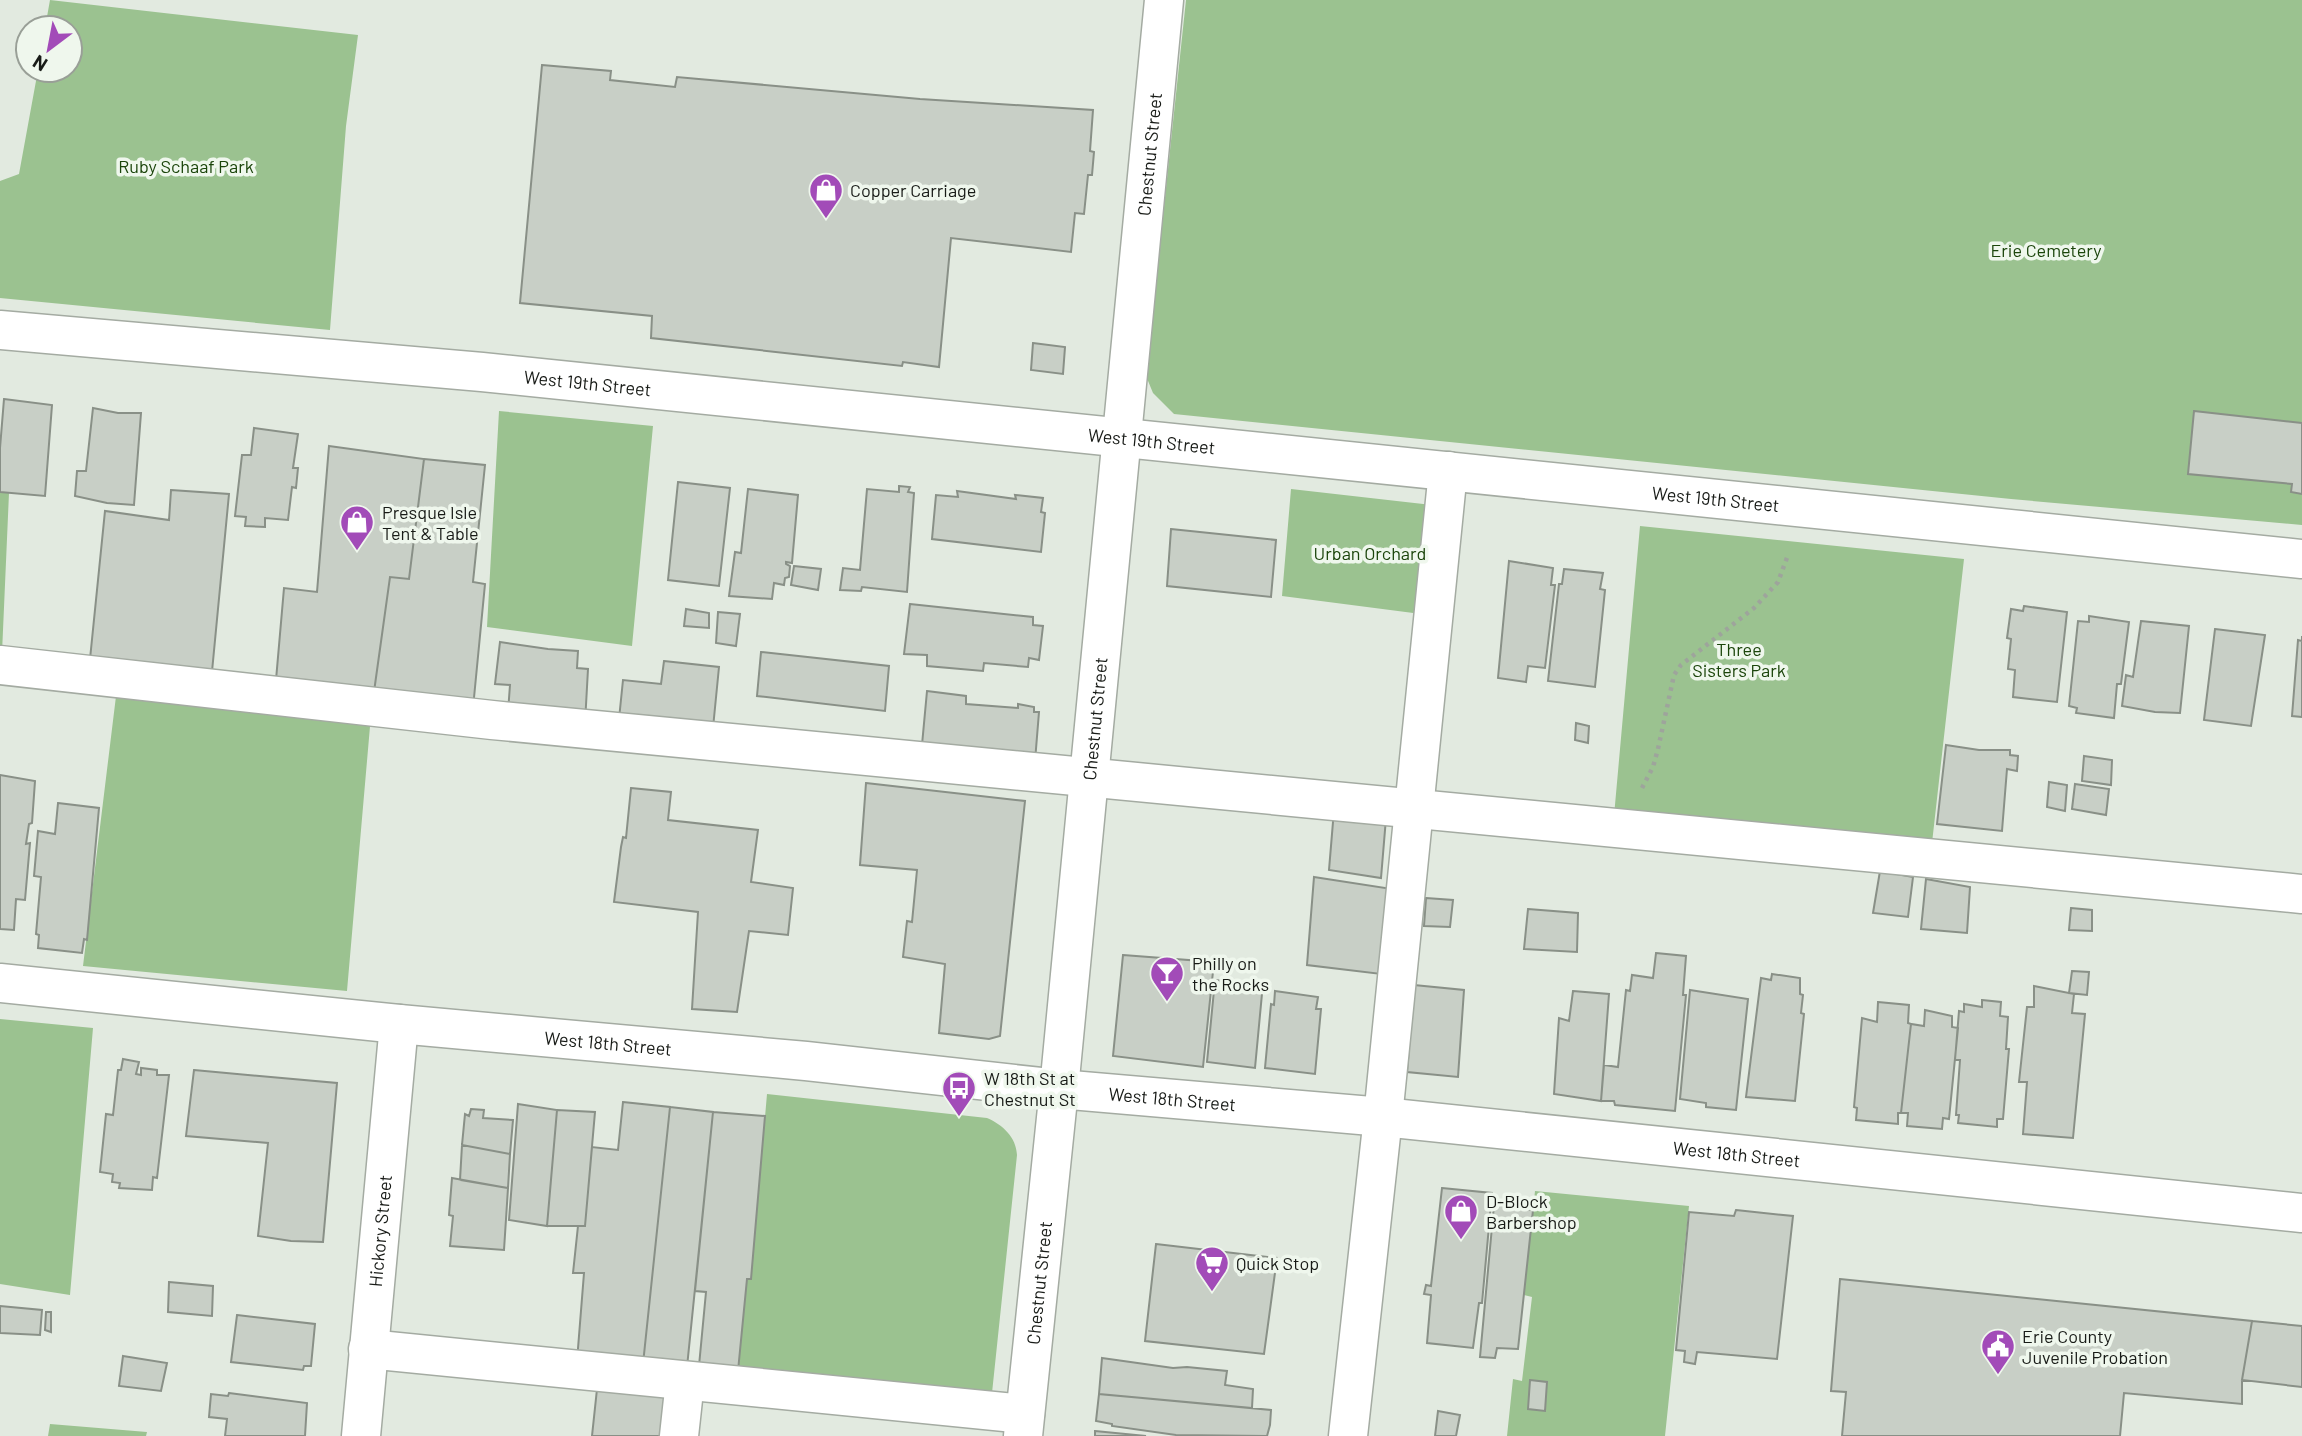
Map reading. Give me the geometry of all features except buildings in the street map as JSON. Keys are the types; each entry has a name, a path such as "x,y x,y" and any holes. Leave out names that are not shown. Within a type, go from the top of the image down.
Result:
{"street":[{"name":"Chestnut Street","path":"1024,1425 1164,0"},
{"name":"West 19th Street","path":"0,330 482,372 2302,559"},
{"path":"1348,1436 1448,471"},
{"path":"0,666 492,720 2302,894"},
{"name":"West 18th Street","path":"0,983 399,1024 665,1047 1059,1089 1383,1116 2302,1213"},
{"name":"Hickory Street","path":"361,1436 399,1024"},
{"path":"368,1349 685,1381 1024,1425"},
{"path":"679,1436 685,1381"}],"path":[{"path":"1621,828 1653,767 1674,675 1681,665 1754,608 1777,582 1788,555"}],"green space":[{"name":"Ruby Schaaf Park","path":"50,0 358,35 346,126 330,330 0,298 0,181 19,174 35,84 84,84 84,14 48,14"},
{"name":"Erie Cemetery","path":"1186,0 2302,0 2302,525 2011,499 1174,414 1153,393 1146,376"},
{"path":"499,411 653,426 632,646 487,627"},
{"name":"Urban Orchard","path":"1291,489 1432,505 1421,614 1282,596"},
{"path":"0,492 9,493 2,653 0,652"},
{"name":"Three Sisters Park","path":"1640,526 1964,559 1932,843 1614,816"},
{"path":"117,688 371,715 347,991 83,966"},
{"path":"0,1019 93,1028 70,1295 0,1284"},
{"path":"767,1094 987,1118 998,1124 1011,1137 1017,1155 992,1393 738,1371 747,1279 751,1278"},
{"path":"1535,1191 1689,1206 1665,1436 1507,1436 1513,1379 1522,1381 1532,1297 1524,1295"},
{"path":"50,1424 147,1432 146,1436 48,1436"}],"place":[{"name":"Copper Carriage","path":"826,220"},
{"name":"Presque Isle Tent & Table","path":"357,552"},
{"name":"Philly on the Rocks","path":"1167,1003"},
{"name":"W 18th St at Chestnut St","path":"959,1118"},
{"name":"D-Block Barbershop","path":"1461,1241"},
{"name":"Quick Stop","path":"1212,1293"},
{"name":"Erie County Juvenile Probation","path":"1998,1376"}]}
